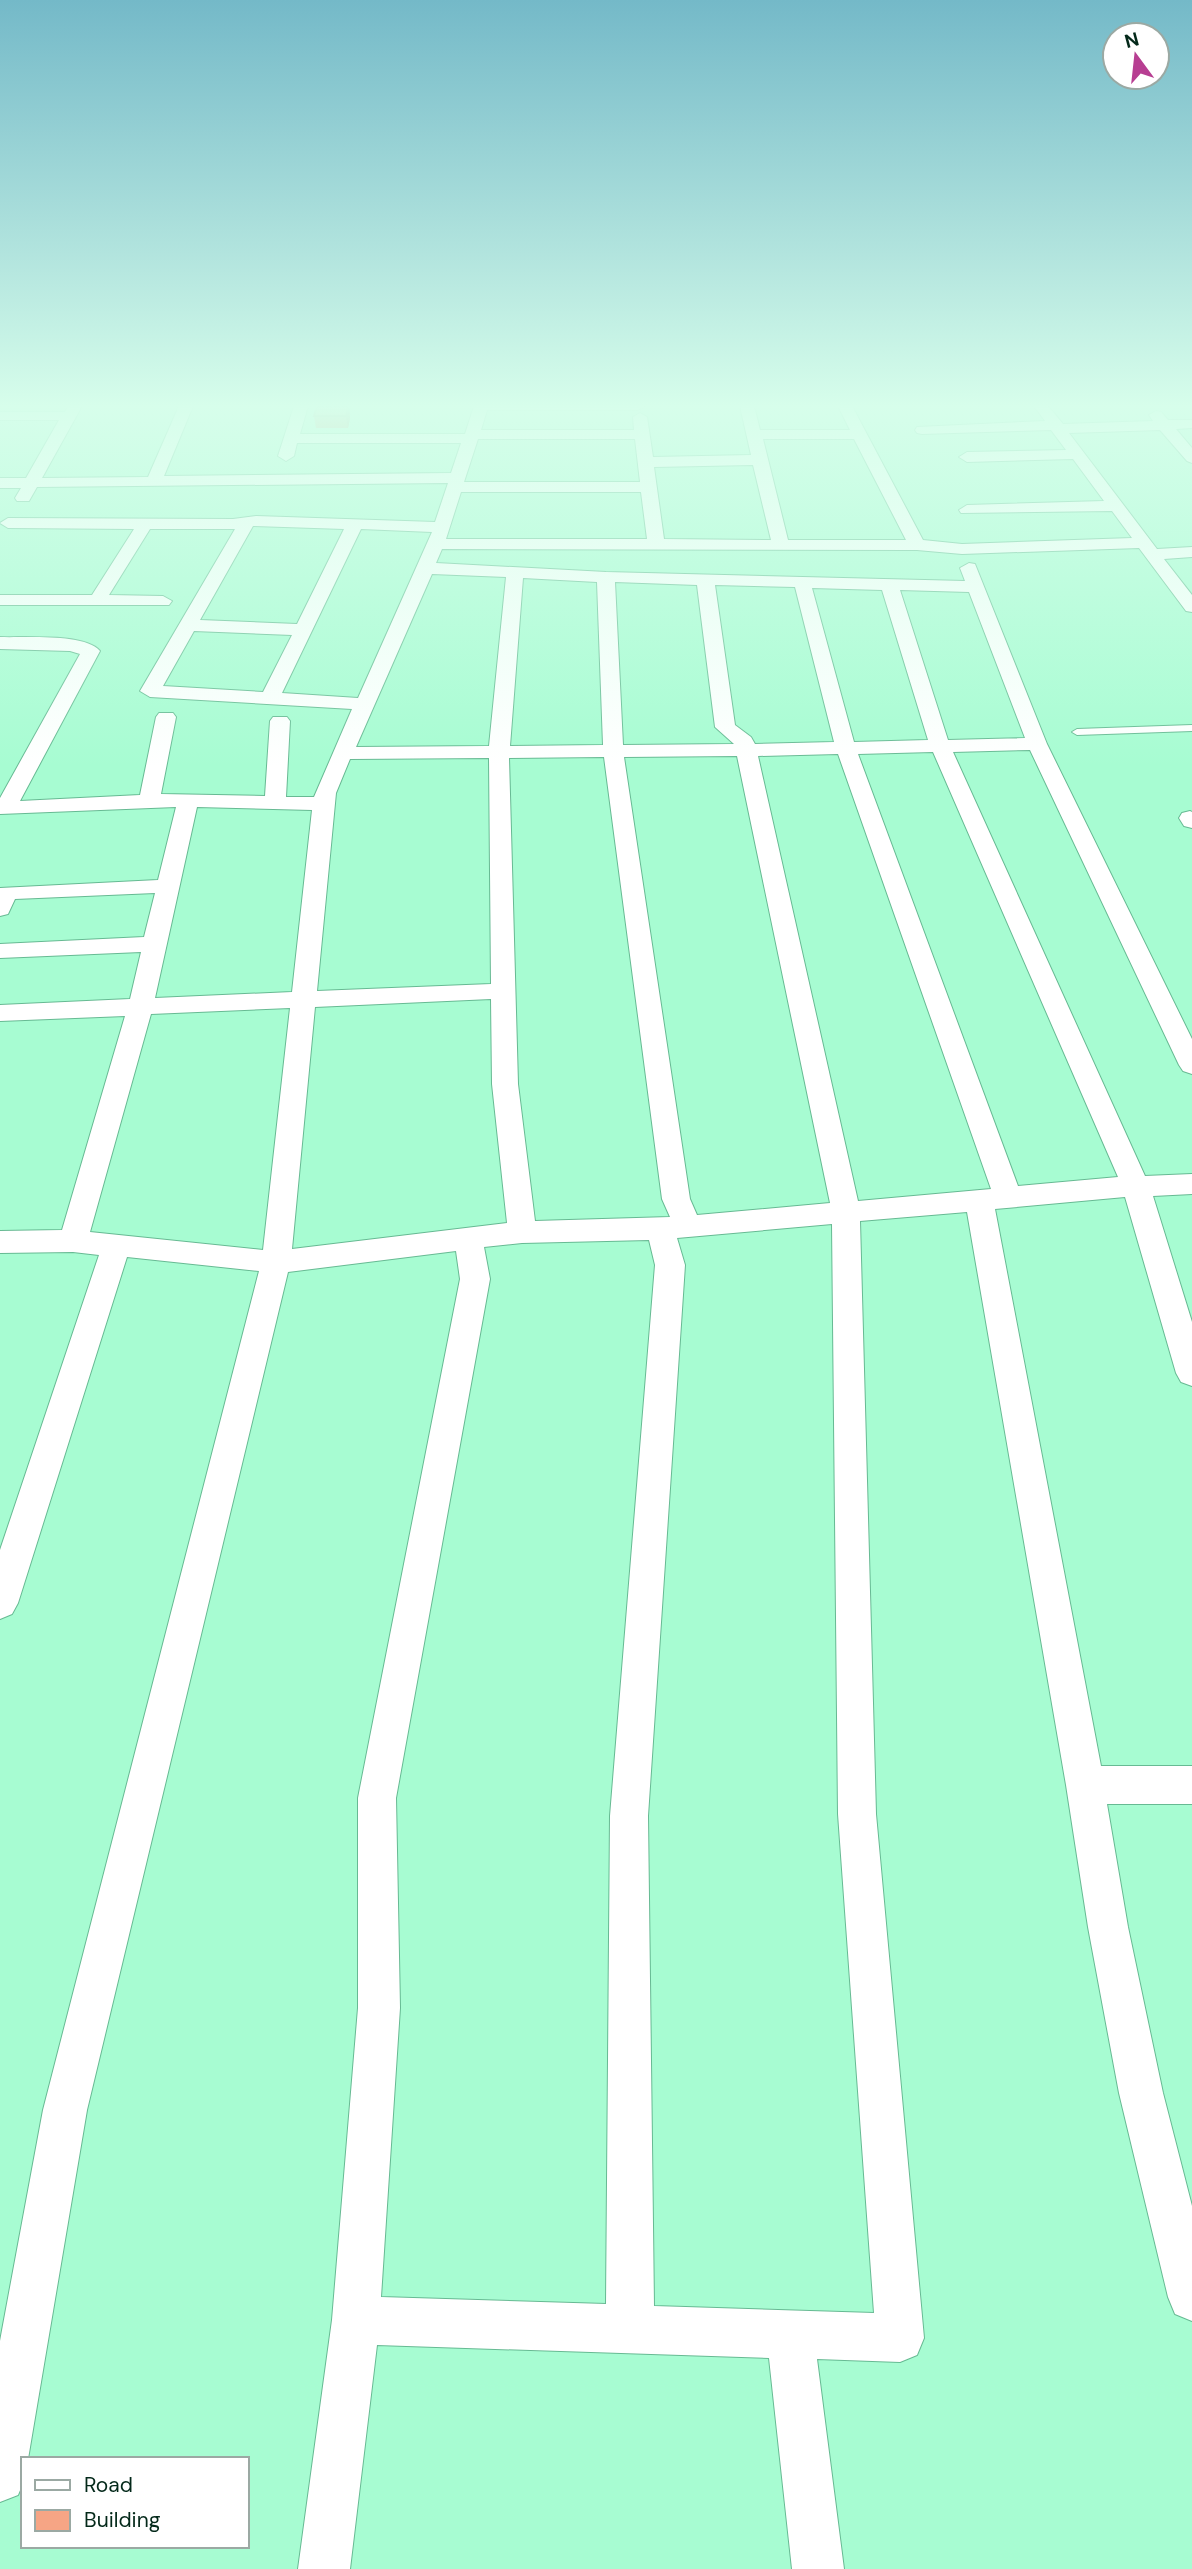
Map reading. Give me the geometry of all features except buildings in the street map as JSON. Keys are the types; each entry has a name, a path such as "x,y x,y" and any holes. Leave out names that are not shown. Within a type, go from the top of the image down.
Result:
{"street":[{"path":"4,530 101,526"},
{"path":"97,601 144,526"},
{"path":"245,526 150,691 365,704"},
{"path":"270,698 354,526"},
{"path":"362,526 515,573 975,587"},
{"path":"0,2477 65,2110 276,1262 325,793 441,526"},
{"path":"654,526 656,545"},
{"path":"776,526 781,545"},
{"path":"907,526 917,545"},
{"path":"1131,526 1192,607"},
{"path":"434,546 917,545 962,549 1148,548 1192,552"},
{"path":"968,564 1037,744 1192,1065"},
{"path":"515,573 499,752 505,1084 522,1232"},
{"path":"606,577 613,751 676,1199 629,1816 630,2329"},
{"path":"356,2320 900,2339 857,1814 846,1212 744,741 725,727 705,579"},
{"path":"1171,580 1192,580"},
{"path":"802,582 846,748 993,1199 1108,1927 1141,2093 1192,2297"},
{"path":"889,585 940,746 1136,1186 1192,1373"},
{"path":"0,600 163,601"},
{"path":"188,625 304,630"},
{"path":"0,643 71,645 91,651 3,808"},
{"path":"149,801 166,717"},
{"path":"275,803 280,721"},
{"path":"343,753 745,750 1037,744"},
{"path":"3,808 188,800 324,804"},
{"path":"73,1241 139,1008 188,800"},
{"path":"0,909 6,893 168,886"},
{"path":"0,951 154,944"},
{"path":"0,1013 503,991"},
{"path":"0,1242 73,1241 276,1262 522,1232 674,1228 1136,1186 1192,1184"},
{"path":"324,2569 356,2320 379,2008 377,1798 474,1279 468,1239"},
{"path":"0,1603 116,1246"},
{"path":"1085,1785 1192,1785"},
{"path":"790,2335 818,2569"}],"lane":[{"path":"1077,733 1192,728"}]}
